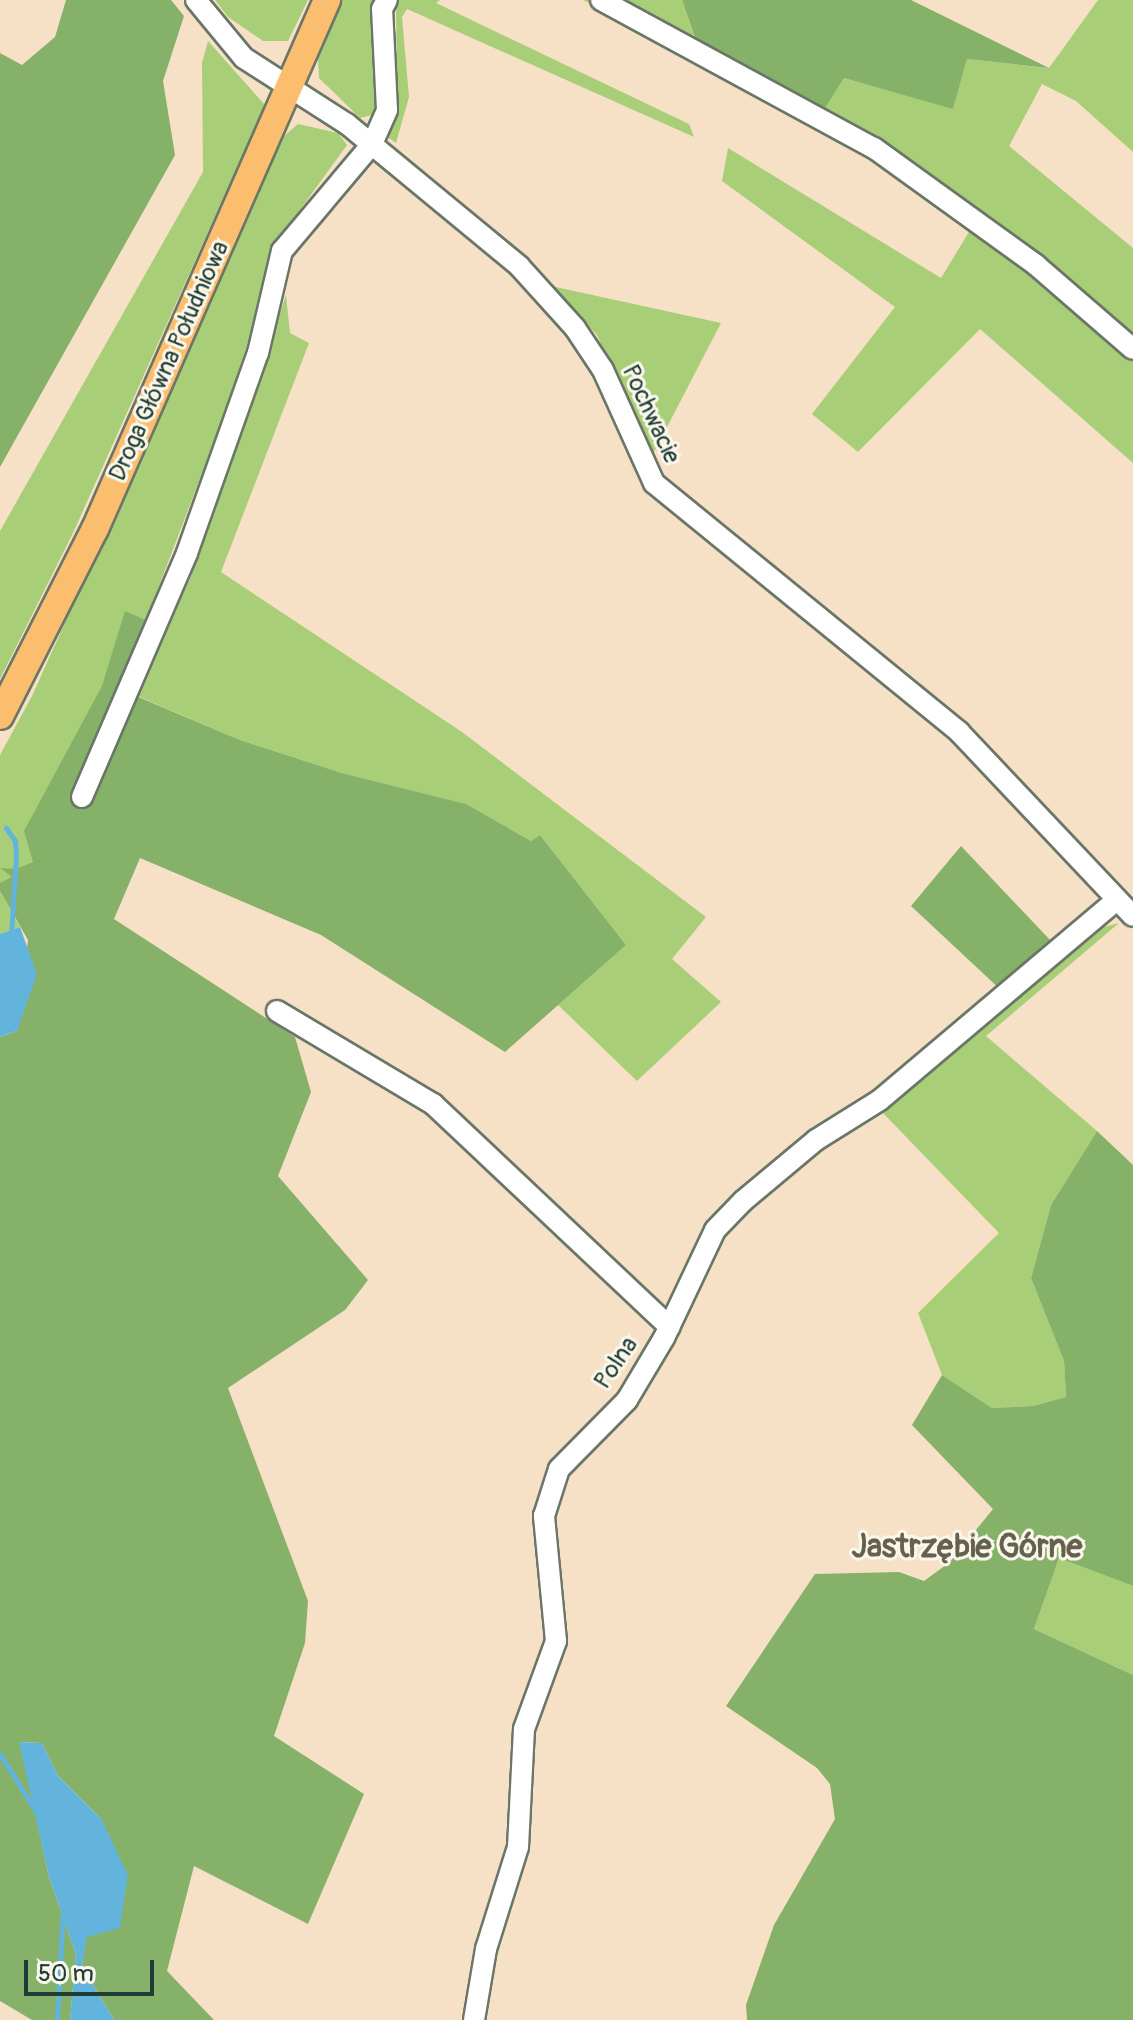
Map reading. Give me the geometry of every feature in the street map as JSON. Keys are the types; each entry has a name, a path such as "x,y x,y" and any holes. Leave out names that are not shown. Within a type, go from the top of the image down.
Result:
{"main road":[{"name":"Droga Główna Południowa","path":"0,716 90,542 327,0"}],"street":[{"name":"Pochwacie","path":"196,0 234,49 372,144 519,266 575,328 627,417 654,483 959,732 1133,916"},
{"path":"82,797 187,553 258,353 282,251 372,144 387,110 382,9 387,0"},
{"path":"601,0 874,148 1036,265 1133,349"},
{"name":"Polna","path":"474,2020 486,1949 518,1847 524,1729 556,1641 544,1516 548,1492 574,1450 627,1400 670,1327 715,1230 743,1201 816,1140 880,1100 1117,900"},
{"path":"277,1011 433,1104 670,1327"}],"green space":[{"path":"66,0 171,0 184,16 163,81 175,155 0,467 0,53 22,65 55,37"},
{"path":"215,0 308,0 288,41 263,41 228,17"},
{"path":"341,0 373,0 377,103 372,115 360,118 319,78 318,59"},
{"path":"396,0 440,0 436,3 689,124 694,137 407,9 402,17 409,97 396,143 386,136 397,102"},
{"path":"583,0 682,0 701,57"},
{"path":"682,0 911,0 1049,68 967,59 953,109 844,78 813,127 705,67"},
{"path":"1098,0 1133,0 1133,152 1076,101 1042,84 1009,146 1133,248 1133,341 821,114 844,78 953,108 967,59 1049,68"},
{"path":"208,41 265,105 73,533 0,679 0,531 203,172 202,63"},
{"path":"298,124 338,133 347,145 286,229 216,437 123,680 81,857 0,884 0,755 32,696 284,136"},
{"path":"728,148 941,278 972,227 1070,300 1133,359 1133,463 980,329 858,452 812,414 895,307 722,181"},
{"path":"551,286 721,323 652,456 597,335"},
{"path":"286,295 290,333 309,343 221,572 462,732 706,917 672,959 721,1002 637,1081 558,1005 626,945 540,835 531,841 465,804 342,773 240,740 135,695 190,579"},
{"path":"125,611 166,629 136,696 240,740 342,773 466,804 531,841 540,835 626,945 505,1052 321,935 140,858 114,919 295,1037 311,1092 278,1176 368,1280 345,1310 228,1388 308,1601 305,1643 274,1736 364,1794 308,1924 194,1866 167,1971 214,2020 114,2020 82,1966 102,1820 58,1776 42,1743 20,1742 49,1877 76,1954 70,2020 32,2020 0,2001 0,1037 17,1031 28,940 0,891 0,883 12,877 0,868 16,869 33,862 24,831 102,686"},
{"path":"961,846 1051,941 1002,991 911,906"},
{"path":"0,891 20,927 0,934"},
{"path":"1119,923 986,1036 1097,1131 1051,1205 1031,1278 1064,1361 1066,1397 1033,1406 992,1408 942,1375 918,1313 999,1233 881,1111 1100,928"},
{"path":"1097,1131 1133,1165 1133,1586 1059,1558 1034,1629 1133,1675 1133,2020 747,2020 746,2005 774,1925 835,1819 830,1784 817,1768 726,1706 815,1574 899,1572 924,1581 950,1562 993,1509 912,1425 942,1375 992,1408 1033,1406 1066,1397 1064,1361 1031,1278 1051,1205"},
{"path":"1059,1558 1133,1586 1133,1675 1034,1629"}],"water":[{"path":"20,927 37,974 17,1031 0,1037 0,934"},
{"path":"19,1742 42,1743 58,1776 102,1820 128,1875 120,1928 87,1937 82,1966 114,2020 70,2020 76,1954 49,1877"}],"waterway":[{"path":"6,828 15,841 16,856 11,936"},
{"path":"0,1754 40,1818"},
{"path":"57,2020 63,1909"}],"district":[{"name":"Jastrzębie Górne","path":"967,1547"}]}
